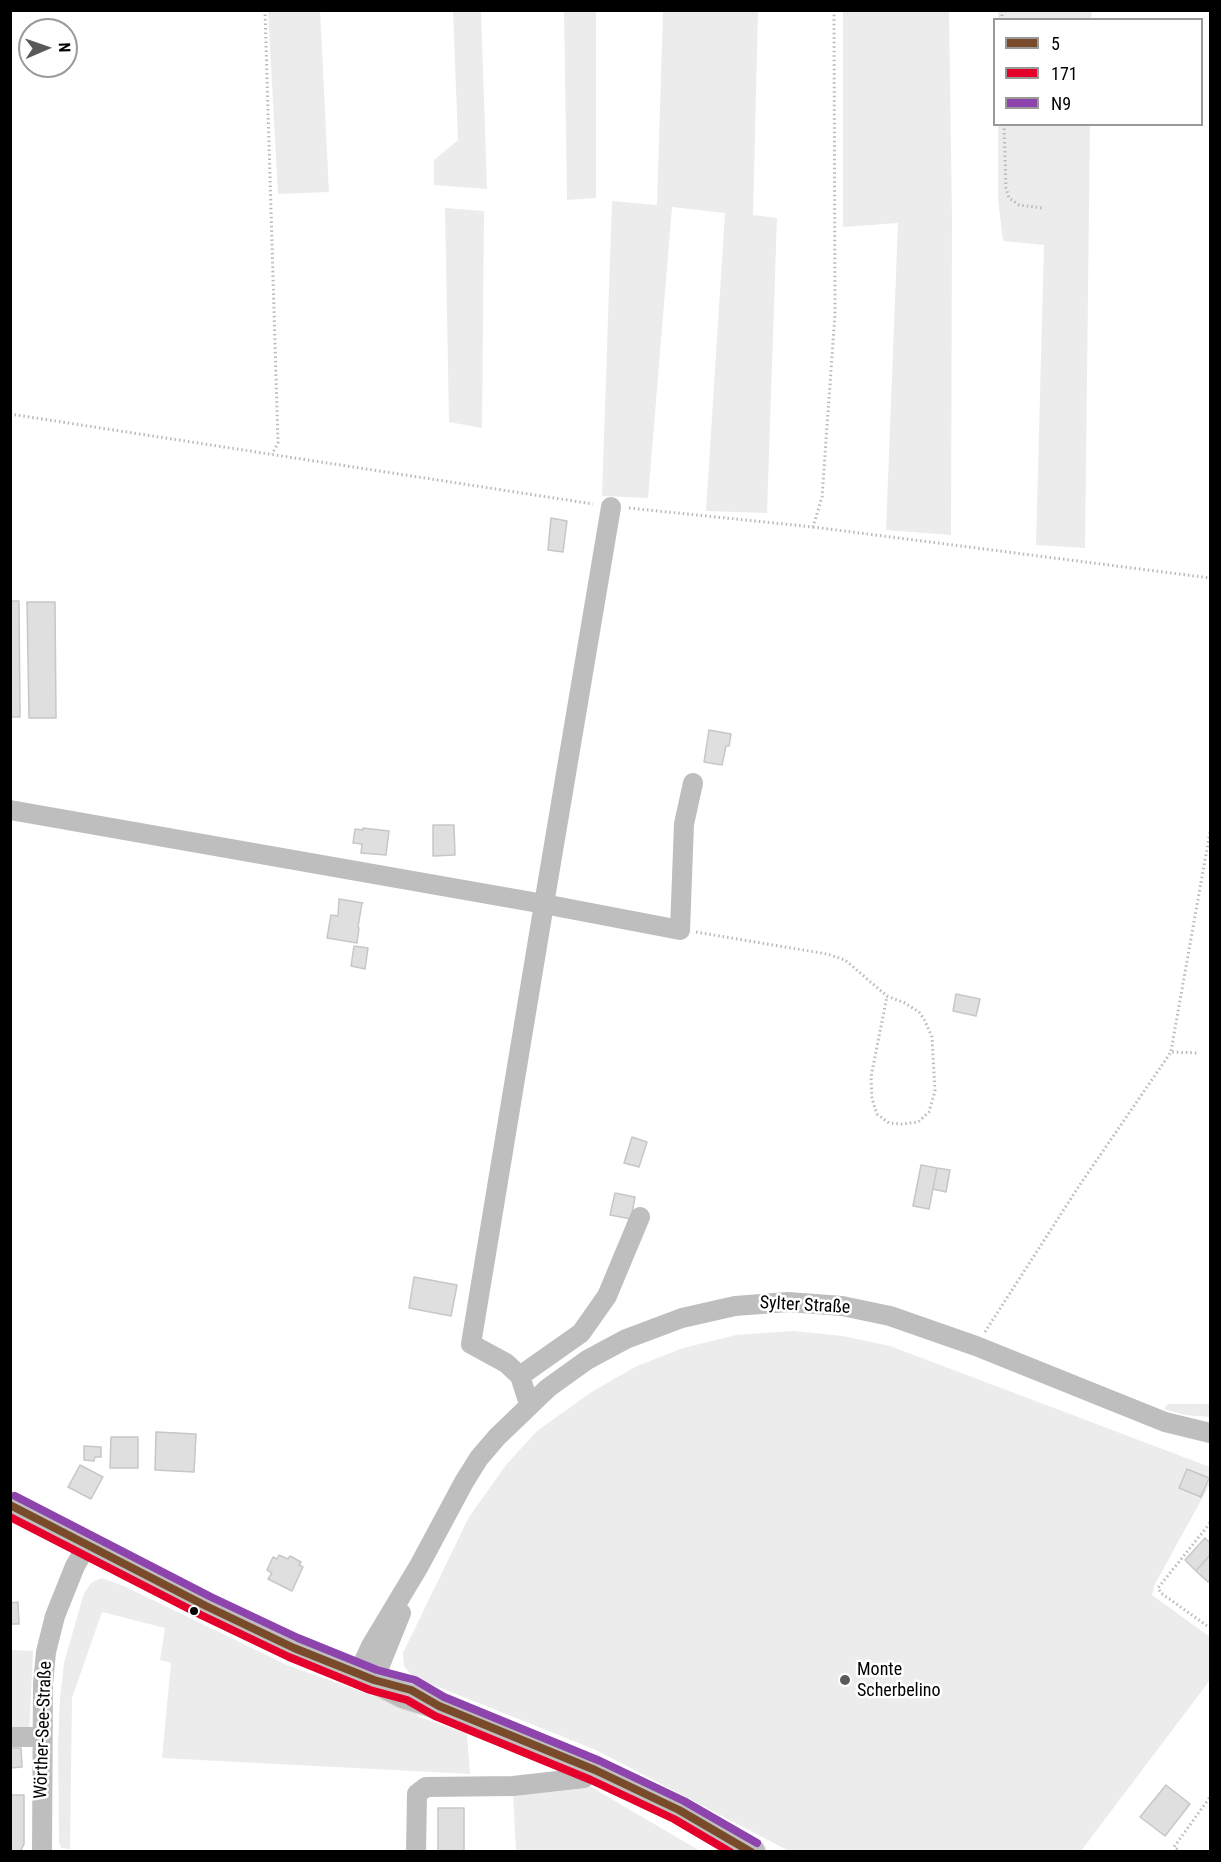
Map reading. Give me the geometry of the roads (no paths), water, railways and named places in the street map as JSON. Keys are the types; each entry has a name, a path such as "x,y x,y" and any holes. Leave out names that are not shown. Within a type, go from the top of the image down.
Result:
{"main road":[{"path":"10,1505 206,1606 294,1648 366,1677 403,1695 439,1706 595,1770 679,1810 752,1851"}],"street":[{"path":"529,1404 520,1376 498,1358 471,1344 611,507"},
{"path":"10,810 680,930 684,824 693,783"},
{"path":"520,1376 581,1333 607,1296 640,1217"},
{"name":"Sylter Straße","path":"366,1677 419,1566 464,1482 479,1458 497,1437 529,1404 587,1360 626,1339 682,1318 749,1304 788,1302 858,1309 900,1319 976,1346 1165,1422 1210,1433"},
{"name":"Wörther-See-Straße","path":"42,1851 43,1684 48,1640 75,1566 88,1544"},
{"path":"10,1737 42,1737"},
{"path":"416,1851 417,1794 426,1786 513,1786 584,1778 595,1770"}],"place":[{"name":"Monte Scherbelino","path":"845,1680"}]}
